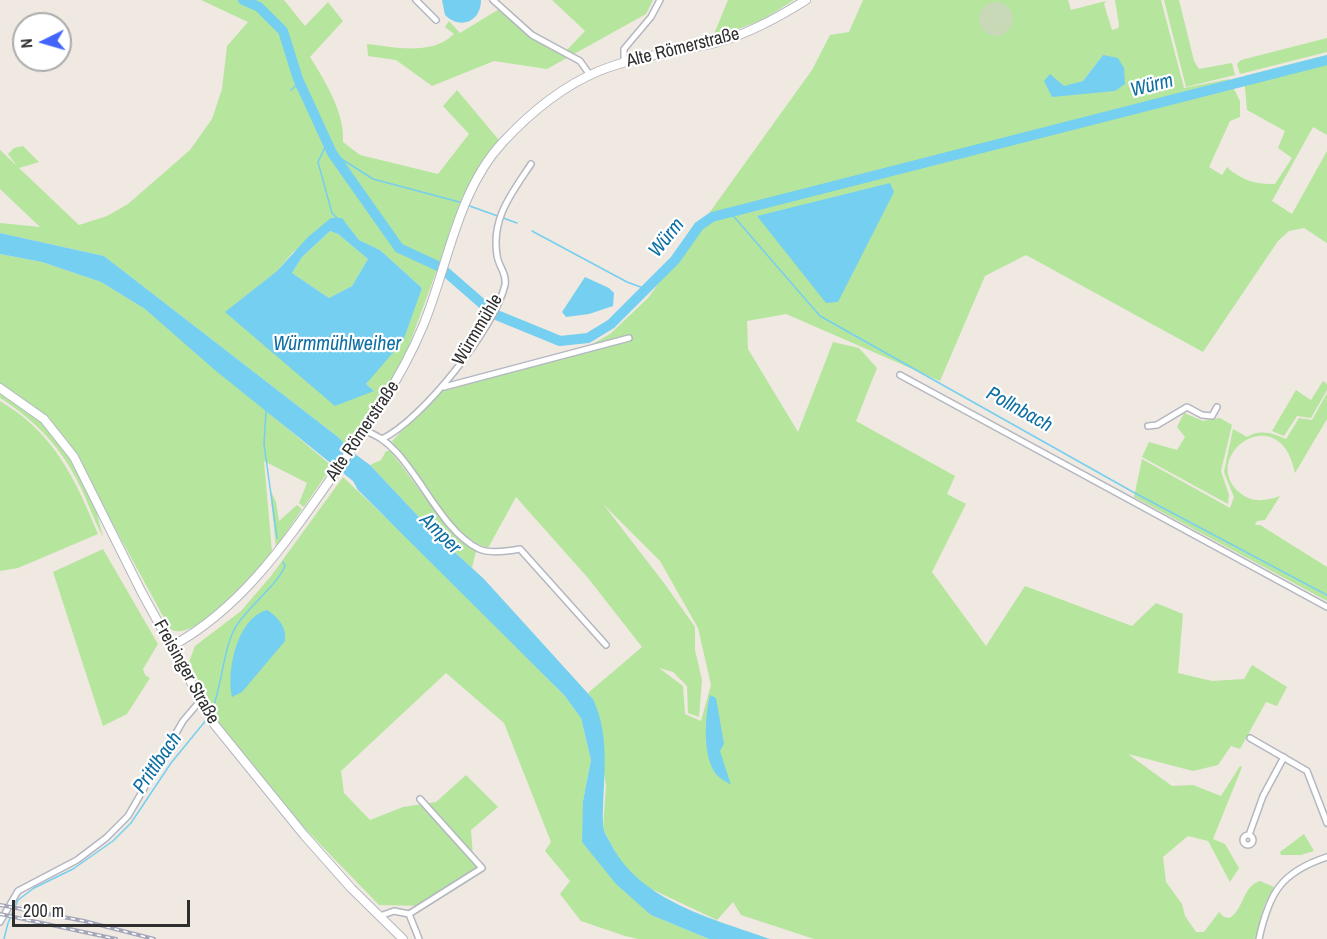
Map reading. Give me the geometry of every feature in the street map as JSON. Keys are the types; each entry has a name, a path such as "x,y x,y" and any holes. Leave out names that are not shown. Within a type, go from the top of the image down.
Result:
{"main road":[{"name":"Alte Römerstraße","path":"172,646 206,625 251,583 277,553 355,446 404,370 476,179 502,143 548,102 590,75 624,63 735,36 768,22 806,0"},
{"name":"Freisinger Straße","path":"0,388 35,411 64,442 89,485 128,567 209,717 304,835 403,939"}],"street":[{"path":"493,0 532,35 580,61 590,75"},
{"path":"624,63 624,49 651,17 660,0"},
{"path":"418,1 436,20"},
{"name":"Würmmühle","path":"382,439 396,433 444,387 495,306 505,285 505,275 497,257 497,225 500,212 531,164"},
{"path":"444,387 629,338"},
{"path":"900,375 1327,607"},
{"path":"1148,426 1157,426 1186,407 1202,415 1212,416 1217,407"},
{"path":"364,432 382,439 459,534 478,549 486,551 520,549 606,645"},
{"path":"0,922 18,891 77,860 106,838 128,816 183,721 200,701"},
{"path":"1250,738 1307,771 1327,823"},
{"path":"1246,845 1253,841 1249,835 1263,796 1284,757"},
{"path":"380,916 394,911 408,914 482,868 420,800"},
{"path":"1259,939 1268,906 1283,879 1309,863 1327,857"},
{"path":"408,914 419,939"}],"green space":[{"path":"201,0 284,0 305,26 328,2 343,21 310,57 328,87 337,109 343,131 343,142 360,155 438,174 469,134 443,106 457,90 499,140 465,194 405,356 370,416 346,447 338,437 104,256 0,233 0,223 40,227 0,189 0,150 17,166 8,154 14,148 23,146 39,162 19,168 79,225 107,216 128,204 190,150 212,119 222,89 227,46 248,22","holes":["345,222 359,240 380,250 422,288 380,365 366,384 374,391 281,359 226,312 277,271 293,252"]},
{"path":"552,0 653,0 646,14 547,69 494,61 432,86 396,60 368,56 367,44 401,48 424,48 435,45 454,34 445,27 449,21 460,33 501,8 532,35 565,52 585,31"},
{"path":"728,0 794,0 762,20 712,39"},
{"path":"863,0 1068,0 1071,10 1106,1 1104,4 1112,30 1118,28 1119,25 1115,0 1161,0 1184,88 1229,79 1240,101 1240,117 1230,121 1209,167 1222,175 1227,167 1242,178 1268,184 1275,184 1292,158 1278,148 1285,131 1247,110 1244,76 1327,55 1327,135 1313,127 1272,201 1292,214 1327,151 1327,243 1304,228 1289,231 1278,241 1203,352 1026,255 985,276 940,381 786,314 747,321 748,349 798,432 833,342 859,348 877,368 856,421 955,476 947,494 966,504 932,572 986,646 1025,586 1132,626 1156,603 1183,614 1178,673 1212,681 1244,679 1252,665 1287,687 1277,706 1266,702 1240,749 1231,746 1218,765 1193,771 1128,754 1172,786 1193,785 1221,796 1240,766 1242,767 1213,839 1225,844 1239,868 1230,882 1208,841 1188,836 1163,857 1166,882 1182,904 1185,916 1196,932 1204,932 1219,912 1224,917 1230,918 1254,884 1260,881 1274,887 1264,906 1255,939 814,939 741,915 733,902 717,920 647,887 620,862 603,828 606,786 593,699 588,693 642,647 588,578 516,497 488,548 465,535 446,515 392,441 440,392 573,355 610,334 648,298 812,70 830,35 849,32","holes":["1103,55 1115,91 1049,92 1083,81","603,504 660,561 698,628 711,685 701,721 685,714 683,686 659,668 673,672 687,686 688,713 699,717 702,680 695,650 695,627"]},
{"path":"1164,0 1179,0 1194,61 1199,69 1232,63 1235,75 1186,87"},
{"path":"996,2 1008,7 1013,19 1008,31 996,36 984,31 979,19 984,7"},
{"path":"1327,38 1327,52 1240,74 1237,64 1241,60"},
{"path":"330,231 338,234 368,259 352,286 329,298 292,273 302,257"},
{"path":"0,254 42,262 101,282 145,309 332,466 304,507 299,503 307,483 264,461 272,552 225,604 195,626 181,631 170,629 67,440 39,410 0,384"},
{"path":"1323,381 1327,384 1327,390 1311,418 1297,416 1284,436 1272,431 1296,390 1311,400"},
{"path":"0,392 42,421 68,455 96,510 103,537 65,459 36,426 0,398"},
{"path":"1327,393 1327,419 1295,473 1287,450 1274,438 1260,436 1246,440 1235,450 1228,463 1229,478 1240,493 1259,500 1280,496 1265,520 1257,521 1255,525 1260,525 1327,567 1327,601 1134,497 1142,459 1230,508 1234,497 1224,472 1233,429 1247,437 1257,433 1266,433 1286,439 1299,418 1312,420"},
{"path":"0,401 35,427 61,458 81,494 98,534 18,568 0,571"},
{"path":"1184,413 1203,421 1220,418 1232,425 1221,471 1229,495 1228,504 1142,457 1149,442 1177,450 1185,437 1177,427"},
{"path":"386,451 390,451 451,529 476,551 472,568 436,535 370,465 381,460"},
{"path":"343,477 423,553 564,695 581,718 591,760 583,801 651,915 709,939 638,939 581,921 560,894 570,881 545,851 551,842 504,723 446,673 341,771 344,793 370,820 403,807 436,802 466,775 498,807 471,830 473,857 483,863 472,879 428,906 379,905 288,810 246,760 208,706 208,699 189,662 195,646 241,611 271,576"},
{"path":"270,489 276,502 279,521 297,505 302,509 276,548"},
{"path":"103,549 158,644 143,669 145,675 150,678 127,714 103,726 53,572"},
{"path":"1304,834 1314,851 1301,855 1281,855 1280,852"}],"water":[{"path":"442,0 481,0 480,8 474,18 463,23 451,20 445,15"},
{"path":"1103,55 1118,58 1124,68 1125,84 1115,91 1052,97 1044,81 1050,74 1064,86 1083,81"},
{"path":"890,183 894,192 838,302 826,303 757,216"},
{"name":"Würmmühlweiher","path":"331,218 342,218 359,240 380,250 422,288 403,341 366,384 374,391 335,406 225,312 277,271 308,237","holes":["330,231 338,234 368,259 352,286 329,298 292,273 302,257"]},
{"path":"0,233 104,256 338,437 351,451 370,465 436,535 484,579 593,699 599,714 604,746 603,828 625,865 660,895 681,906 770,939 709,939 651,915 616,884 582,842 583,801 591,760 581,718 564,695 358,490 353,481 216,371 145,309 101,282 42,262 0,254"},
{"path":"585,277 609,288 614,293 613,306 589,314 566,317 562,312"},
{"path":"267,610 281,623 285,631 285,641 242,692 232,697 233,660 241,634 248,623"},
{"path":"710,695 716,698 724,744 720,751 731,785 716,774 708,757 706,724"}],"waterway":[{"name":"Würm","path":"243,0 259,7 283,31 298,79 332,153 399,248 440,267 494,314 560,341 588,338 611,324 675,260 699,226 712,217 1327,60"},
{"path":"291,90 300,82"},
{"path":"327,143 318,162 332,213 337,218"},
{"path":"332,153 373,179 463,203"},
{"path":"467,205 517,223"},
{"name":"Pollnbach","path":"729,211 820,316 1133,492 1327,595"},
{"path":"532,231 627,282 646,289"},
{"name":"Prittlbach","path":"266,411 264,444 277,538"},
{"name":"Prittlbach","path":"211,713 235,628 281,574 285,566 283,562"},
{"name":"Prittlbach","path":"4,939 18,900 34,888 73,869 113,841 131,823 171,763 207,719"}],"railway":[{"path":"0,905 84,921 154,939"},
{"path":"0,914 116,939"}],"water label":[{"name":"Amper","path":"440,534"}]}
